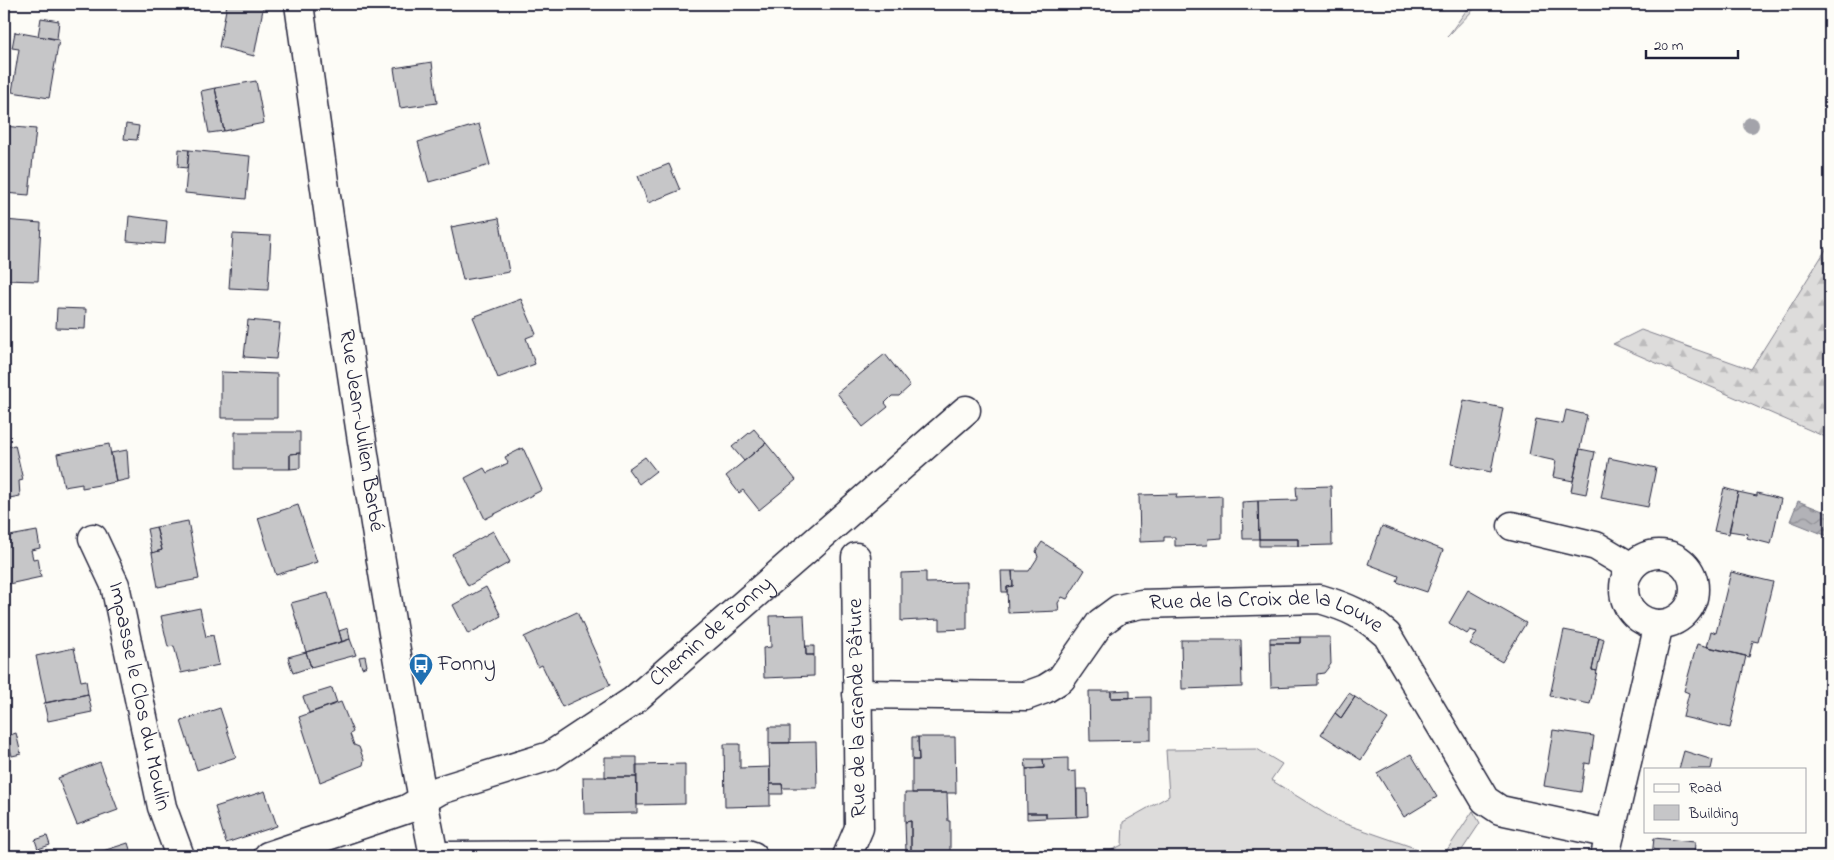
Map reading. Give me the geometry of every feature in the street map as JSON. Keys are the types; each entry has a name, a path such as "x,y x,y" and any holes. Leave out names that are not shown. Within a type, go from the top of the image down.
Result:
{"street":[{"name":"Rue Jean-Julien Barbé","path":"299,4 367,482 434,856"},
{"name":"Chemin de Fonny","path":"423,800 440,790 550,756 633,701 966,410"},
{"path":"1512,526 1596,546 1631,567"},
{"name":"Impasse le Clos du Moulin","path":"93,538 116,585 162,806 180,856"},
{"path":"1650,554 1672,556 1684,564 1691,575 1694,588 1691,602 1678,618 1672,622 1659,624 1643,621 1631,611 1624,597 1624,581 1631,567 1650,554"},
{"name":"Rue de la Grande Pâture","path":"847,856 859,828 856,557"},
{"name":"Rue de la Croix de la Louve","path":"857,694 1026,696 1045,689 1061,679 1100,623 1119,609 1142,604 1320,599 1345,606 1367,617 1387,635 1485,800 1500,810 1608,845"},
{"path":"1608,845 1659,624"},
{"path":"268,856 407,810 423,800"},
{"path":"448,856 648,854 747,854 753,856"}],"green space":[{"path":"1471,4 1479,4 1447,37"},
{"path":"1830,243 1830,439 1613,344 1641,330 1751,369"},
{"path":"1257,749 1282,764 1271,780 1337,821 1438,856 1100,856 1122,845 1123,822 1169,796 1166,750"},
{"path":"1473,811 1480,823 1458,856 1443,856"}],"water":[{"path":"1798,501 1830,514 1830,537 1790,521"}],"building":[{"path":"227,4 264,4 254,56 219,47"},
{"path":"41,18 59,21 57,39 38,36"},
{"path":"15,32 59,40 49,98 12,92 19,49 12,48"},
{"path":"432,62 437,103 400,108 394,68"},
{"path":"256,81 264,123 224,131 215,88"},
{"path":"215,88 224,131 209,133 201,91"},
{"path":"126,124 139,126 137,140 124,139"},
{"path":"479,124 490,165 429,182 418,142"},
{"path":"4,126 36,129 29,195 4,193"},
{"path":"179,149 189,150 187,168 178,167"},
{"path":"189,150 250,156 246,199 185,193"},
{"path":"669,164 680,190 648,203 638,176"},
{"path":"129,216 167,221 165,244 127,241"},
{"path":"499,218 509,272 463,280 451,227"},
{"path":"4,220 41,223 38,281 4,280"},
{"path":"233,234 271,236 268,290 229,288"},
{"path":"521,299 536,334 526,338 535,364 498,378 473,317"},
{"path":"57,308 86,309 85,329 56,328"},
{"path":"248,320 280,323 276,359 244,357"},
{"path":"885,354 910,386 899,396 892,396 885,403 888,407 863,427 837,393"},
{"path":"221,372 277,374 277,418 221,418"},
{"path":"1464,400 1503,408 1491,472 1451,464"},
{"path":"1566,410 1587,415 1573,481 1553,477 1556,461 1529,455 1536,419 1563,424"},
{"path":"754,429 766,443 744,461 732,447"},
{"path":"235,432 300,432 300,453 290,454 290,469 235,469"},
{"path":"766,443 796,480 759,510 743,490 739,493 726,476"},
{"path":"109,444 116,482 82,488 82,484 64,487 57,454"},
{"path":"15,445 23,480 19,481 20,496 4,499 4,447"},
{"path":"523,448 542,490 485,519 465,478 484,468 487,473 508,463 505,457"},
{"path":"1580,449 1595,452 1586,494 1571,491"},
{"path":"127,450 129,479 116,482 111,453"},
{"path":"300,453 300,468 290,469 290,454"},
{"path":"645,457 656,471 639,484 628,469"},
{"path":"1609,458 1656,468 1648,507 1601,498"},
{"path":"1331,486 1332,545 1298,546 1298,539 1259,539 1258,501 1297,500 1296,487"},
{"path":"1724,488 1738,492 1729,534 1714,531"},
{"path":"1738,492 1757,496 1757,493 1781,499 1771,544 1747,538 1748,534 1729,531"},
{"path":"1177,494 1176,498 1222,496 1222,538 1208,539 1207,545 1175,546 1175,537 1164,537 1164,541 1140,542 1139,495"},
{"path":"1258,501 1259,539 1243,539 1242,502"},
{"path":"298,505 317,562 276,575 258,518"},
{"path":"188,521 199,579 158,587 152,553 162,550 156,527"},
{"path":"1382,526 1443,550 1427,592 1397,582 1399,576 1368,564"},
{"path":"156,527 162,550 152,553 147,529"},
{"path":"37,531 40,548 31,550 33,559 38,558 41,577 4,585 4,537"},
{"path":"493,531 510,562 468,586 452,554"},
{"path":"1259,539 1298,539 1298,546 1259,546"},
{"path":"1042,542 1085,570 1067,599 1062,597 1058,603 1059,611 1008,613 1007,587 1013,586 1012,571 1029,571 1038,557 1036,551"},
{"path":"1001,571 1012,571 1013,586 1007,587 1007,592 1002,592"},
{"path":"926,572 926,583 967,582 967,629 940,630 940,619 901,621 901,573"},
{"path":"1731,572 1773,582 1758,642 1753,641 1749,657 1707,647 1711,631 1716,633"},
{"path":"486,587 501,616 468,634 453,605"},
{"path":"1468,590 1526,623 1502,662 1470,644 1477,632 1470,630 1467,634 1449,623"},
{"path":"328,593 342,642 306,652 291,603"},
{"path":"200,608 206,637 213,635 219,665 181,673 174,646 168,647 161,616"},
{"path":"577,612 610,685 562,707 542,665 538,667 524,637"},
{"path":"804,615 806,655 814,655 814,676 764,678 763,648 771,647 770,616"},
{"path":"348,628 350,639 342,642 339,631"},
{"path":"1564,630 1599,637 1592,670 1597,671 1590,704 1550,696"},
{"path":"1300,637 1300,643 1270,643 1270,638"},
{"path":"1300,637 1330,637 1331,664 1324,673 1317,674 1317,685 1271,687 1270,643 1300,643"},
{"path":"1599,637 1604,639 1597,671 1592,670"},
{"path":"350,639 356,655 311,667 306,652"},
{"path":"1181,640 1241,640 1242,687 1182,689"},
{"path":"1697,644 1746,656 1730,728 1683,717 1689,693 1684,691"},
{"path":"806,646 814,646 814,655 806,655"},
{"path":"74,648 81,681 86,680 88,694 46,703 36,656"},
{"path":"306,652 311,667 293,673 288,657"},
{"path":"365,656 367,666 362,668 359,657"},
{"path":"332,688 337,703 309,713 303,697"},
{"path":"1130,690 1130,698 1111,698 1111,691"},
{"path":"1089,691 1111,691 1111,698 1151,697 1151,740 1090,741"},
{"path":"1349,693 1355,697 1341,718 1335,713"},
{"path":"88,694 92,712 48,721 44,703"},
{"path":"1355,697 1388,719 1361,760 1321,734 1335,713 1341,718"},
{"path":"341,702 353,732 350,734 354,745 359,747 364,760 363,765 320,782 299,717"},
{"path":"220,708 236,757 197,770 181,721"},
{"path":"769,727 790,727 790,743 769,743"},
{"path":"1553,730 1594,736 1590,764 1585,763 1581,792 1544,786"},
{"path":"16,733 21,754 12,756 7,736"},
{"path":"912,737 918,737 919,760 912,760"},
{"path":"918,737 955,737 956,793 912,793 912,760 919,760"},
{"path":"816,742 817,788 783,788 782,784 770,784 769,743"},
{"path":"724,744 740,744 740,768 770,767 770,806 725,807"},
{"path":"1684,751 1713,760 1711,768 1679,768"},
{"path":"1411,754 1437,797 1404,817 1377,773"},
{"path":"605,757 637,757 637,777 605,777"},
{"path":"1068,758 1068,772 1076,771 1077,817 1046,818 1046,813 1027,813 1026,769 1044,768 1043,759"},
{"path":"1025,759 1043,759 1044,768 1026,769"},
{"path":"100,762 118,810 77,825 58,778"},
{"path":"685,764 685,804 637,805 636,765"},
{"path":"583,777 637,777 637,813 584,814"},
{"path":"770,784 782,784 783,794 770,794"},
{"path":"1077,789 1087,789 1088,816 1077,817"},
{"path":"265,791 277,826 226,843 215,807"},
{"path":"905,793 947,793 948,821 950,821 950,852 911,852 911,821 905,822"},
{"path":"1027,813 1046,813 1046,818 1027,819"},
{"path":"911,821 911,852 906,852 905,822"},
{"path":"47,836 50,845 38,849 35,840"},
{"path":"1654,838 1695,842 1694,856 1652,856"},
{"path":"128,843 132,856 87,856"},
{"path":"1528,852 1545,856 1527,856"}],"place":[{"name":"Fonny","path":"421,686"}]}
